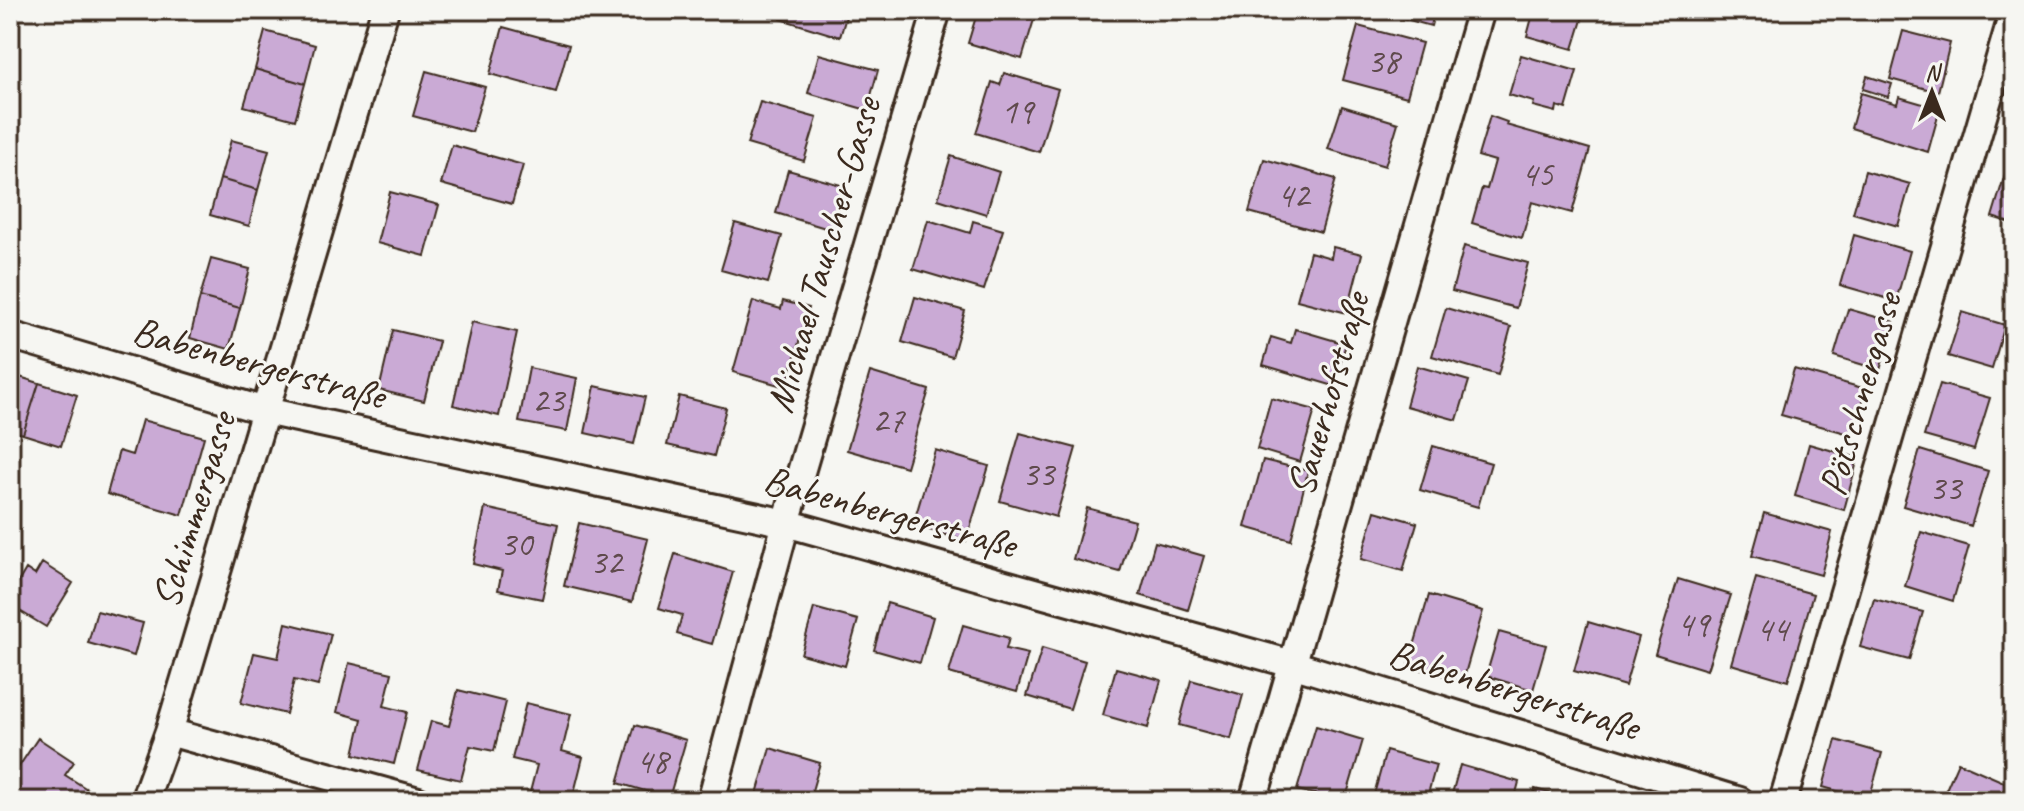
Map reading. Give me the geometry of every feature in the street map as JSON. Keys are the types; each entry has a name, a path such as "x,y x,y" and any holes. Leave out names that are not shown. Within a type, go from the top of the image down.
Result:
{"street":[{"name":"Schimmergasse","path":"144,801 169,732 385,10"},
{"name":"Michael Tauscher-Gasse","path":"711,801 786,523 937,10"},
{"name":"Sauerhofstraße","path":"1253,801 1481,10"},
{"name":"Pötschnergasse","path":"1783,801 2014,10"},
{"name":"Babenbergerstraße","path":"10,335 265,411 786,523 1292,664 1740,801"},
{"path":"169,732 418,801"}],"building":[{"path":"783,10 848,10 840,37 781,19"},
{"path":"978,10 1026,10 1036,13 1022,59 968,43"},
{"path":"1372,10 1435,10 1431,26"},
{"path":"1534,10 1585,10 1573,49 1527,36"},
{"path":"1358,26 1422,43 1407,97 1343,80"},
{"path":"503,27 569,45 556,92 490,74"},
{"path":"265,31 315,45 305,84 255,69"},
{"path":"1903,31 1950,43 1938,92 1890,79"},
{"path":"819,54 878,70 867,110 808,93"},
{"path":"1521,55 1577,71 1566,109 1557,106 1556,112 1509,95"},
{"path":"255,69 305,84 295,120 244,106"},
{"path":"426,71 485,87 472,132 413,116"},
{"path":"1004,73 1058,89 1039,152 976,133 992,82 1000,85"},
{"path":"1867,76 1892,84 1888,97 1863,89"},
{"path":"1861,93 1897,104 1899,97 1940,109 1928,152 1851,128"},
{"path":"760,102 817,118 804,161 747,144"},
{"path":"1342,106 1398,123 1385,166 1328,149"},
{"path":"1490,116 1507,122 1506,125 1590,149 1572,213 1532,202 1522,238 1472,223 1482,188 1487,189 1495,161 1478,156"},
{"path":"231,140 269,150 258,190 220,179"},
{"path":"452,145 523,165 512,204 441,184"},
{"path":"951,156 999,172 986,214 938,199"},
{"path":"2010,158 2014,159 2014,224 1992,217"},
{"path":"1264,159 1336,179 1321,232 1249,212"},
{"path":"788,170 844,186 832,230 776,213"},
{"path":"1865,171 1910,184 1898,226 1853,213"},
{"path":"220,179 258,190 249,226 210,215"},
{"path":"390,192 439,205 425,256 377,243"},
{"path":"928,220 970,233 973,221 1003,230 984,290 913,269"},
{"path":"735,223 782,236 768,283 721,270"},
{"path":"1854,235 1910,251 1896,301 1840,285"},
{"path":"1464,246 1528,263 1516,308 1452,291"},
{"path":"1333,247 1362,254 1347,313 1297,300 1310,252 1331,258"},
{"path":"211,259 250,269 240,308 200,297"},
{"path":"200,297 240,308 229,349 190,338"},
{"path":"915,297 965,311 952,357 902,342"},
{"path":"753,301 781,309 783,301 809,308 786,387 733,372"},
{"path":"1446,308 1511,327 1498,375 1432,356"},
{"path":"1848,309 1894,322 1880,370 1834,356"},
{"path":"1962,312 2005,325 1992,369 1948,356"},
{"path":"472,322 517,332 499,416 453,405"},
{"path":"1295,329 1346,344 1334,386 1263,365 1271,337 1291,343"},
{"path":"393,330 439,341 424,401 379,390"},
{"path":"1417,366 1469,381 1457,420 1406,406"},
{"path":"529,368 577,378 567,431 519,422"},
{"path":"1794,369 1866,389 1853,435 1781,415"},
{"path":"870,372 929,390 906,467 847,450"},
{"path":"10,374 39,383 23,434 10,430"},
{"path":"39,383 77,395 61,446 23,434"},
{"path":"1940,384 1990,398 1974,450 1924,436"},
{"path":"595,386 645,397 634,444 585,433"},
{"path":"679,396 726,408 714,456 667,445"},
{"path":"1271,398 1315,410 1300,462 1257,449"},
{"path":"142,420 204,437 182,515 107,494 119,451 132,455"},
{"path":"1020,433 1076,448 1056,517 1000,501"},
{"path":"1809,444 1858,458 1844,510 1795,496"},
{"path":"1433,446 1491,463 1478,507 1420,490"},
{"path":"935,450 989,466 966,541 913,525"},
{"path":"1920,450 1988,471 1971,526 1903,506"},
{"path":"1263,460 1308,471 1291,540 1245,527"},
{"path":"485,508 558,524 542,599 498,590 502,571 473,564"},
{"path":"1087,508 1135,521 1120,572 1073,559"},
{"path":"1375,511 1417,523 1403,571 1361,559"},
{"path":"1764,513 1832,532 1821,575 1752,556"},
{"path":"579,523 648,539 632,602 564,586"},
{"path":"1921,532 1969,546 1953,601 1905,586"},
{"path":"1155,542 1204,556 1188,610 1140,595"},
{"path":"675,554 733,572 712,644 677,634 682,615 659,608"},
{"path":"42,563 73,583 46,627 10,605 10,596 26,569 35,575"},
{"path":"1756,578 1813,594 1788,681 1731,664"},
{"path":"1678,579 1731,595 1707,670 1655,654"},
{"path":"1429,595 1483,611 1463,681 1408,666"},
{"path":"1874,599 1923,612 1909,660 1860,647"},
{"path":"887,603 933,617 920,663 874,650"},
{"path":"814,608 858,620 845,666 801,654"},
{"path":"97,611 143,623 134,656 88,643"},
{"path":"1588,622 1639,637 1625,686 1574,671"},
{"path":"286,623 331,634 318,686 294,680 286,714 241,703 254,653 278,658"},
{"path":"963,625 1009,638 1006,649 1028,654 1017,692 949,673"},
{"path":"1499,632 1546,645 1533,690 1486,676"},
{"path":"1042,648 1085,661 1070,709 1027,696"},
{"path":"349,663 392,673 384,706 407,712 394,764 354,754 362,719 337,712"},
{"path":"1116,668 1161,680 1148,728 1103,715"},
{"path":"1191,680 1243,695 1231,739 1179,725"},
{"path":"458,690 506,702 494,751 470,746 461,780 418,770 431,721 449,726"},
{"path":"526,703 571,714 562,751 583,757 572,801 551,801 529,796 537,765 512,759"},
{"path":"635,725 686,740 669,798 618,783"},
{"path":"1316,726 1363,740 1345,801 1297,790"},
{"path":"38,738 74,762 65,775 87,789 79,801 10,801 13,797 10,795 10,780"},
{"path":"1836,740 1882,753 1869,800 1823,787"},
{"path":"770,748 820,763 809,801 755,801"},
{"path":"1386,751 1436,765 1426,801 1382,801 1373,798"},
{"path":"1958,762 2013,786 2006,801 1941,801"},
{"path":"1460,765 1519,782 1514,801 1450,801"},
{"path":"1535,789 1578,801 1532,801"}]}
